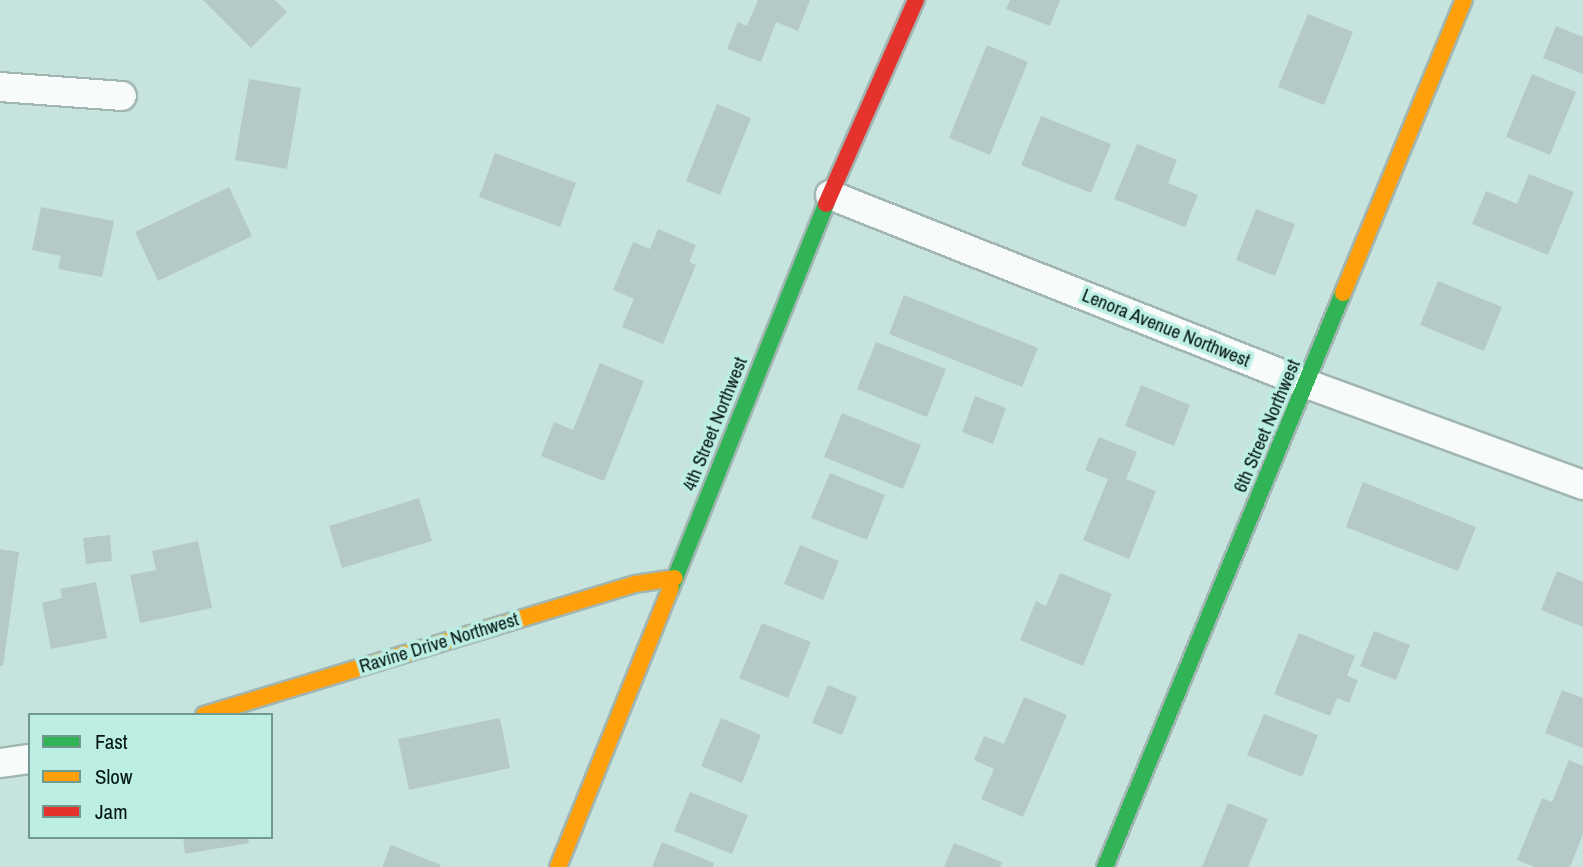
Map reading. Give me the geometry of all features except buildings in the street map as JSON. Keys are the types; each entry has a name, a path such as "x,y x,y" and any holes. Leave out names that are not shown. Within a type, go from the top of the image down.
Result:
{"street":[{"name":"4th Street Northwest","path":"558,867 830,195 916,0"},
{"name":"6th Street Northwest","path":"1105,867 1464,0"},
{"path":"0,87 122,96"},
{"name":"Lenora Avenue Northwest","path":"830,195 1307,384 1583,485"},
{"name":"Ravine Drive Northwest","path":"211,713 635,584 675,578"},
{"path":"0,763 28,759"}],"traffic: fast":[{"path":"671,588 826,204"},
{"path":"1105,867 1343,293"}],"traffic: slow":[{"path":"1343,293 1464,0"},
{"path":"211,713 635,584 675,578"},
{"path":"558,867 671,588"}],"traffic: jam":[{"path":"826,204 916,0"}]}
